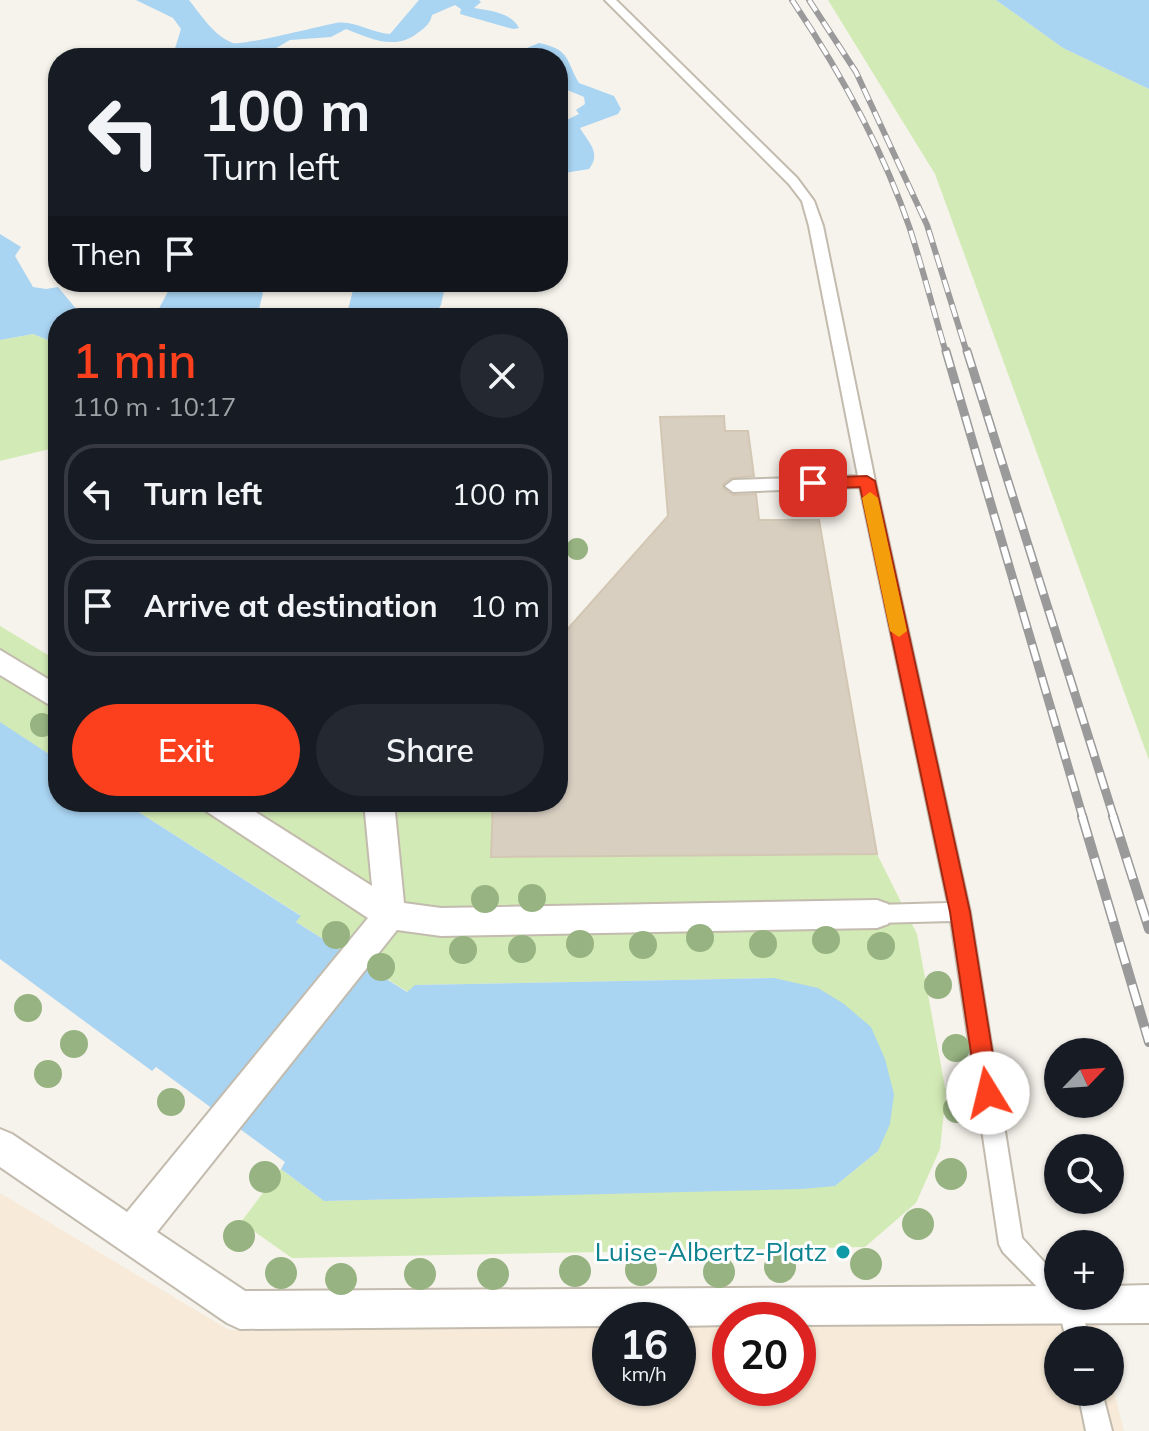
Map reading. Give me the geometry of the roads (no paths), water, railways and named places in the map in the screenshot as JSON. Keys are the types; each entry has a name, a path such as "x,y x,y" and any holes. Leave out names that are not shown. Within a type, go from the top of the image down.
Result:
{"street":[{"path":"0,661 48,692"},
{"path":"231,812 390,915 441,922 877,914"},
{"path":"131,1235 390,915 380,812"},
{"path":"0,1146 240,1310 1044,1309"},
{"path":"1124,1306 1149,1304"}],"lane":[{"path":"610,0 793,181 808,201 816,226 867,481 960,912 1011,1244 1044,1283"},
{"path":"733,486 867,481"},
{"path":"877,914 960,912"},
{"path":"1093,1406 1099,1431"}],"water":[{"path":"136,0 189,0 214,30 233,43 251,42 336,23 390,34 419,0 479,0 481,2 474,8 505,15 519,28 460,14 461,9 455,5 432,15 421,31 398,42 381,41 346,29 331,37 290,40 276,48 175,48 181,29 173,18"},
{"path":"996,0 1149,0 1149,89 1063,48"},
{"path":"539,43 554,48 527,48"},
{"path":"568,61 579,83 614,96 621,109 618,114 580,128 594,153 593,163 589,169 568,172 568,119 579,114 576,110 585,104 584,97 568,90"},
{"path":"0,234 21,247 15,256 33,287 62,292 75,308 48,308 48,340 33,334 0,340"},
{"path":"168,292 263,293 259,308 159,308"},
{"path":"352,292 444,292 439,308 348,308"},
{"path":"0,722 48,753 48,812 139,812 301,916 296,922 407,992 415,985 774,978 818,988 844,1004 871,1027 885,1059 894,1094 890,1124 878,1151 835,1186 324,1201 281,1169 285,1162 156,1067 152,1071 0,959"}],"railway":[{"path":"792,0 843,82 887,169 910,229 946,353"},
{"path":"809,0 856,72 927,225 967,353"},
{"path":"946,351 1083,818"},
{"path":"967,351 1114,818"},
{"path":"1082,816 1149,1042"},
{"path":"1113,816 1149,929"}],"place":[{"name":"Luise-Albertz-Platz","path":"843,1252"}]}
